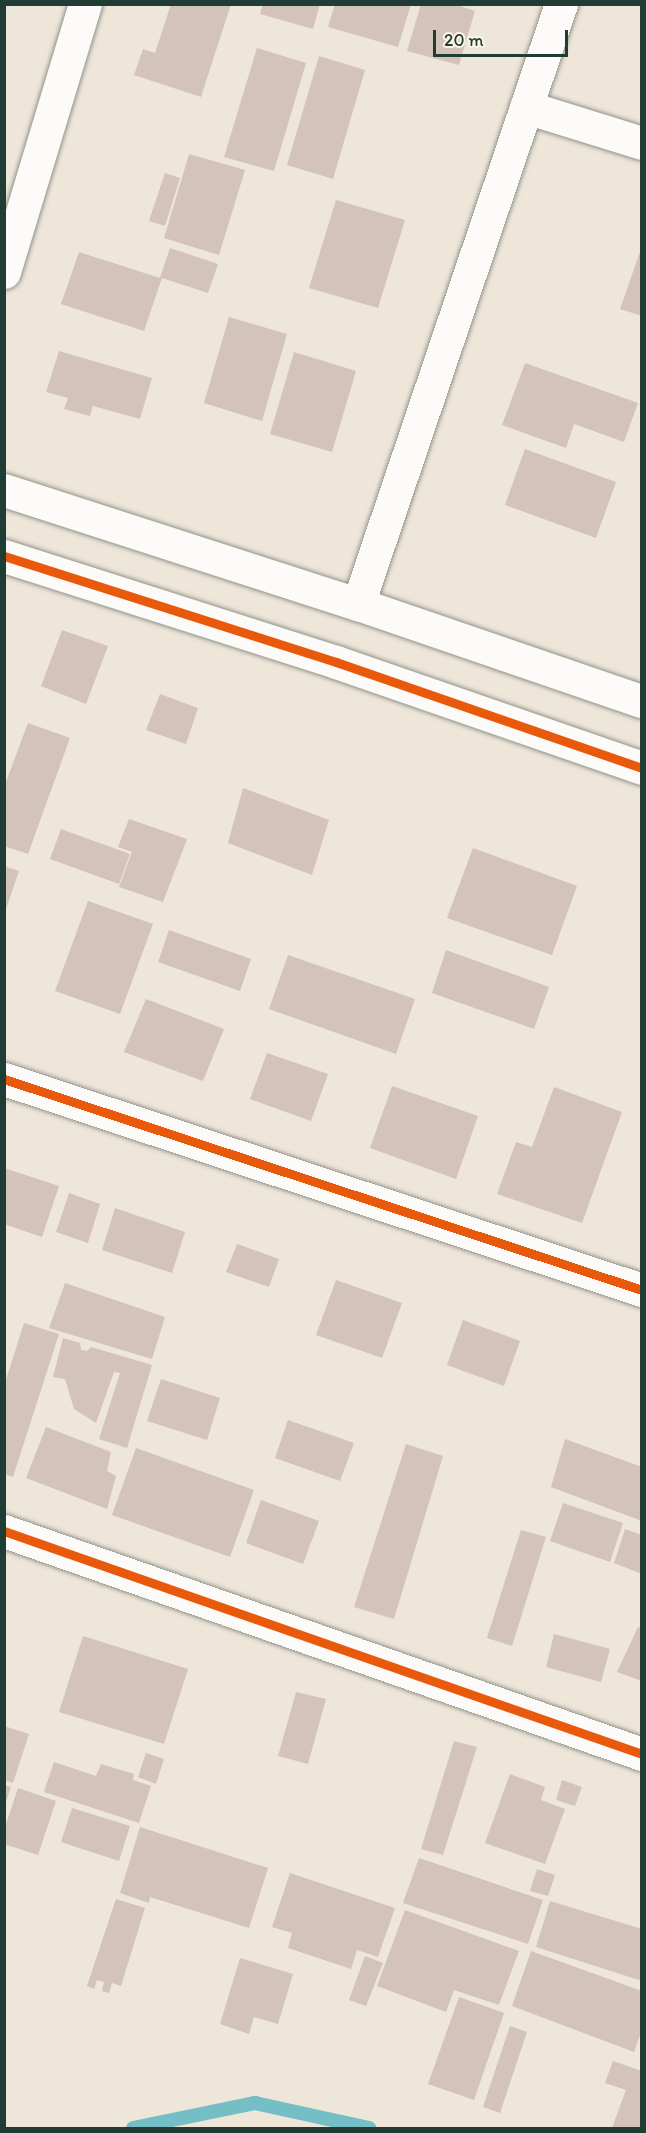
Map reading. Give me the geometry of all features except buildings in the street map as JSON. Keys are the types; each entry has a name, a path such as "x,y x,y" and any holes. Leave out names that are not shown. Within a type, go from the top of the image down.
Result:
{"street":[{"path":"4,272 85,4"},
{"path":"358,604 561,4"},
{"path":"526,107 642,143"},
{"path":"4,490 358,604 642,701"},
{"path":"4,556 336,662 642,768"},
{"path":"4,1078 642,1290"},
{"path":"4,1531 642,1754"}],"waterway":[{"path":"133,2128 255,2103 369,2128"}],"cycle path":[{"path":"4,556 336,662 642,768"},
{"path":"4,1079 642,1290"},
{"path":"4,1531 642,1754"}]}
